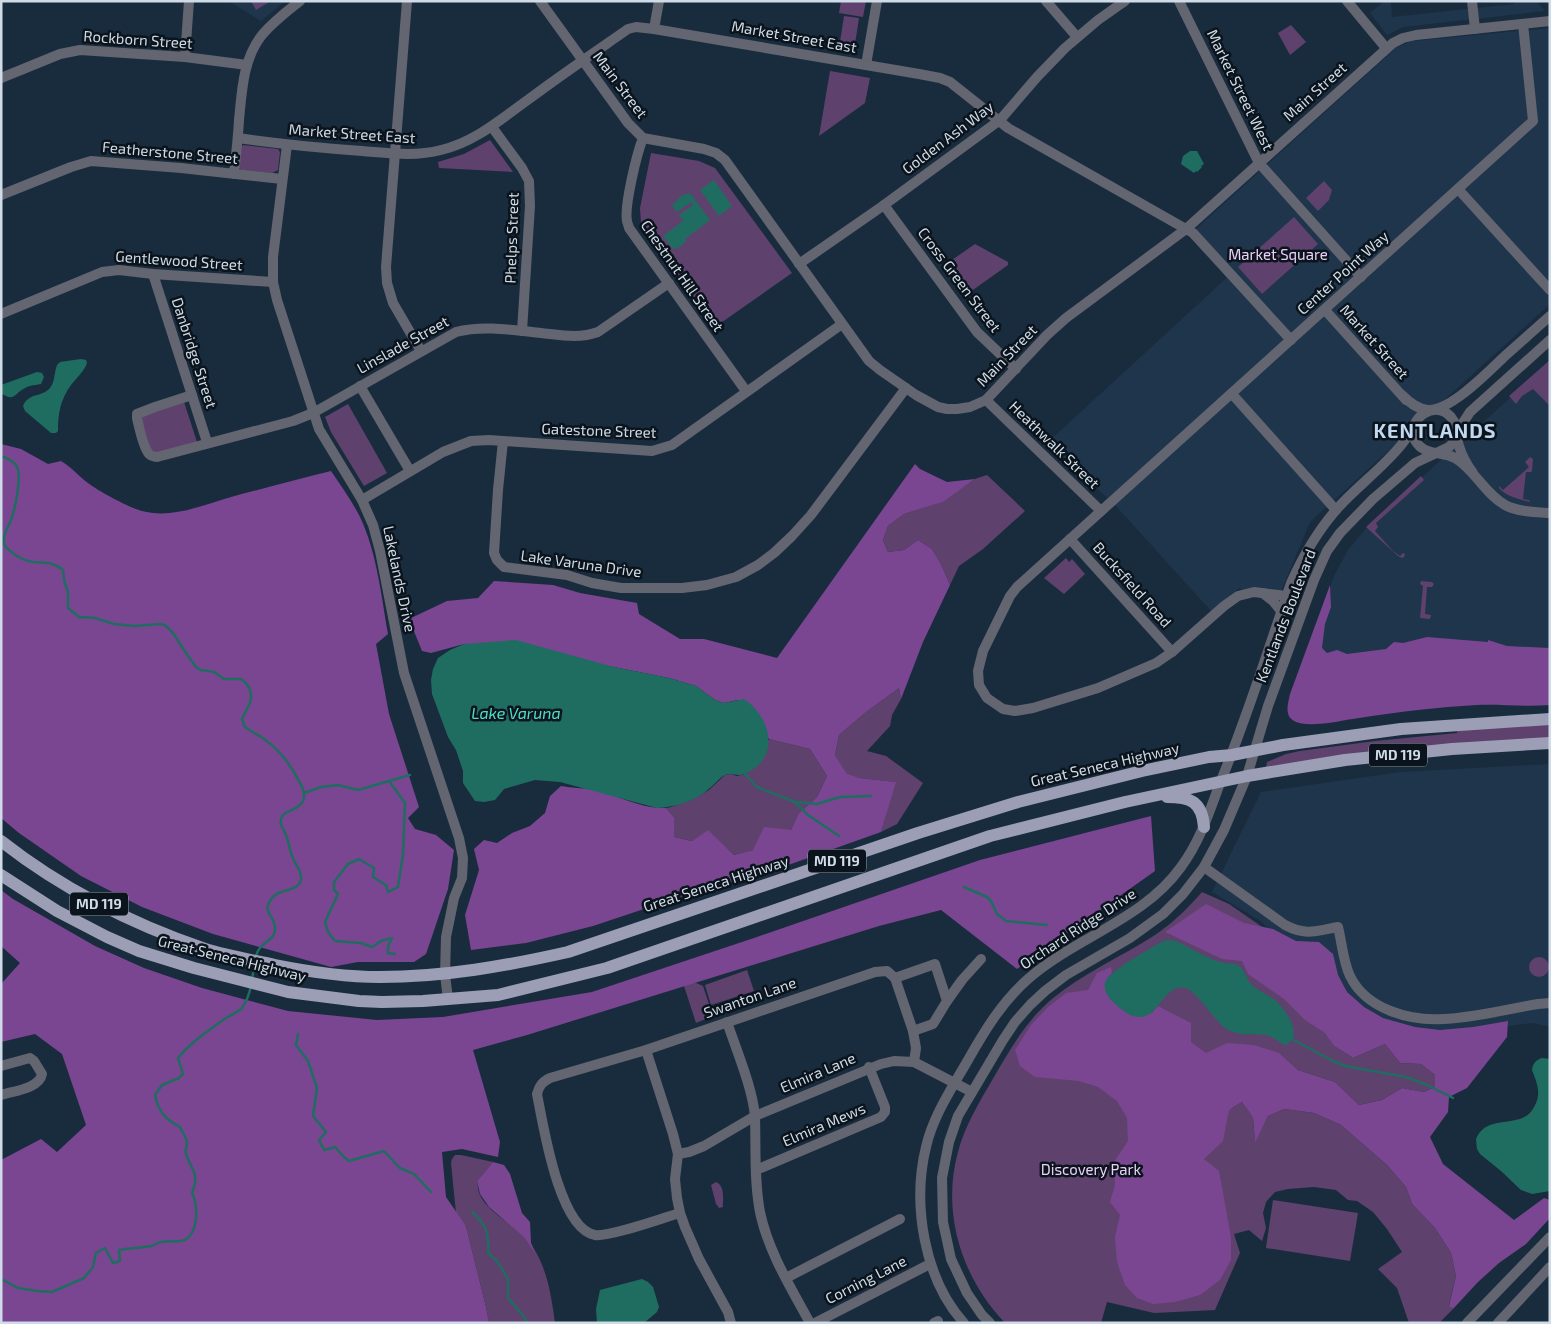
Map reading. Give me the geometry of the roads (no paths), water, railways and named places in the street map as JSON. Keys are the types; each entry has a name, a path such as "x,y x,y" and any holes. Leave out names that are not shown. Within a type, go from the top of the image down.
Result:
{"main road":[{"name":"Great Seneca Highway","path":"1,841 56,881 111,910 160,932 207,949 297,969 352,976 445,974 516,964 568,952 918,833 1018,802 1142,771 1283,745 1401,729 1550,718"},
{"name":"Great Seneca Highway","path":"1,875 57,911 138,951 194,968 288,992 360,1002 498,995 607,968 990,836 1125,802 1222,780 1345,760 1452,749 1550,743"},
{"path":"1125,802 1166,797 1184,797 1199,808 1204,817 1204,827"}],"street":[{"path":"185,57 189,1"},
{"path":"234,174 247,65 263,34 286,11 300,1"},
{"path":"407,1 386,267 387,283 393,303 421,351"},
{"name":"Main Street","path":"540,1 628,123 643,138 704,149 716,153 725,160 869,360 927,402 947,409 958,409 986,400 1047,335 1066,318 1186,229 1386,48 1398,40 1409,36 1550,21"},
{"path":"654,28 659,1"},
{"path":"866,65 877,1"},
{"path":"1046,1 1077,37"},
{"name":"Golden Ash Way","path":"800,264 1000,120 1042,72 1077,37 1125,1"},
{"name":"Market Street West","path":"1179,1 1259,163 1361,277"},
{"path":"1347,1 1386,48"},
{"path":"1472,1 1475,29"},
{"name":"Center Point Way","path":"1287,596 1254,592 1246,593 1232,600 1172,652 1156,663 1108,684 1026,710 1008,710 997,705 987,698 979,685 980,661 1010,596 1025,579 1122,494 1533,121 1523,24"},
{"name":"Market Street East","path":"238,138 287,145 394,153 426,153 442,150 456,146 492,127 628,29 636,28 654,28 940,78 960,89 1008,128 1193,233 1291,340"},
{"name":"Rockborn Street","path":"1,78 60,54 80,50 185,57 247,65"},
{"name":"Phelps Street","path":"492,127 522,168 529,182 530,206 522,331"},
{"name":"Chestnut Hill Street","path":"643,138 638,150 627,208 627,220 634,235 746,391"},
{"name":"Lakelands Drive","path":"287,145 273,257 273,282 277,300 319,429 362,500 376,536 404,673 459,838 463,858 462,878 454,898 446,937 445,974 448,999"},
{"name":"Featherstone Street","path":"1,195 71,166 91,161 182,168 282,179"},
{"path":"1458,189 1550,290"},
{"name":"Cross Green Street","path":"884,205 977,332 1016,369"},
{"name":"Gentlewood Street","path":"1,314 102,272 119,270 273,282"},
{"name":"Danbridge Street","path":"153,274 207,442"},
{"name":"Linslade Street","path":"192,395 138,414 137,418 144,445 151,456 293,421 313,413 421,351 465,329 483,328 566,336 590,335 598,332 669,283"},
{"name":"Market Street","path":"1325,310 1402,395 1412,409 1414,425"},
{"path":"1550,316 1471,387 1447,404 1420,415 1414,425 1414,436 1424,450 1452,457 1462,463 1491,494 1504,504 1524,511 1550,513"},
{"name":"Gatestone Street","path":"362,500 443,452 471,441 489,440 652,451 672,445 842,324"},
{"path":"1435,452 1449,447 1454,442 1457,432 1470,412 1550,340"},
{"path":"360,386 410,471"},
{"name":"Lake Varuna Drive","path":"503,442 494,554 504,568 567,575 592,583 620,588 682,588 706,585 728,580 744,573 766,559 792,536 811,515 906,388"},
{"path":"1232,394 1336,510"},
{"name":"Market Street","path":"1402,395 1416,406 1430,410"},
{"name":"Heathwalk Street","path":"986,400 1101,511"},
{"path":"1430,410 1443,411 1454,420 1460,450 1473,473"},
{"name":"Kentlands Boulevard","path":"1232,755 1281,611 1299,565 1308,548 1336,510 1393,454 1403,443 1414,425"},
{"name":"Kentlands Boulevard","path":"1247,776 1268,706 1304,604 1327,551 1340,533 1373,499 1415,462 1435,452"},
{"name":"Bucksfield Road","path":"1070,539 1172,652"},
{"path":"1263,593 1281,611"},
{"name":"Orchard Ridge Drive","path":"964,1323 939,1285 930,1264 921,1218 920,1183 926,1147 936,1118 990,1022 1006,1000 1054,959 1130,914 1160,891 1180,868 1194,848 1204,827 1232,755"},
{"path":"990,1323 967,1293 955,1267 944,1222 942,1178 948,1142 958,1116 1003,1040 1030,1005 1066,975 1130,938 1163,914 1183,894 1204,868 1224,830 1247,776"},
{"path":"1204,868 1285,925 1297,931 1309,932 1338,927 1350,976 1361,992 1372,1002 1386,1009 1408,1016 1442,1019 1466,1017 1550,1003"},
{"path":"913,1031 933,1024 962,980 981,959"},
{"path":"914,1062 916,1048 913,1031 895,978 935,964 947,1001"},
{"name":"Swanton Lane","path":"680,1213 609,1234 595,1235 584,1231 577,1224 556,1180 550,1160 537,1094 539,1087 544,1081 646,1050 875,972 887,971 895,978"},
{"path":"727,1022 755,1116 756,1170 760,1212 769,1240 786,1278 810,1323"},
{"path":"646,1050 674,1134 678,1154 675,1179 680,1213 692,1242 728,1312 731,1323"},
{"path":"1,1066 30,1058 42,1074 40,1080 34,1085 1,1095"},
{"name":"Elmira Lane","path":"678,1154 704,1146 755,1116 869,1068 894,1061 914,1062 972,1092"},
{"name":"Elmira Mews","path":"756,1170 881,1117 885,1112 885,1107 869,1068"},
{"path":"786,1278 900,1219"},
{"path":"1467,1323 1550,1237"},
{"name":"Corning Lane","path":"815,1323 930,1264"},
{"path":"1498,1323 1550,1267"},
{"path":"1535,1282 1550,1277"}],"water":[{"path":"1190,151 1197,151 1204,164 1194,173 1181,164 1183,156"},
{"path":"714,180 732,206 719,216 700,190"},
{"path":"690,193 710,220 685,239 686,241 680,247 673,249 663,236 683,221 679,215 693,205 691,202 677,212 672,206 681,196"},
{"path":"86,360 87,363 64,396 59,413 58,431 51,433 25,411 23,406 28,399 50,388 57,365 60,362"},
{"path":"37,372 42,373 44,377 41,384 27,387 12,397 1,393 1,385"},
{"name":"Lake Varuna","path":"516,640 614,667 669,678 696,686 715,700 724,703 744,699 761,716 766,726 768,748 764,758 757,766 746,773 725,775 704,793 678,805 657,808 560,782 535,780 504,789 495,800 475,801 463,783 463,771 456,750 448,737 432,694 431,680 433,669 438,658 464,644"},
{"path":"1163,941 1176,941 1213,960 1235,964 1240,967 1249,982 1280,1005 1289,1017 1294,1030 1291,1041 1285,1045 1268,1036 1240,1034 1230,1031 1220,1024 1195,994 1185,988 1178,988 1172,991 1146,1016 1132,1016 1119,1008 1110,999 1106,991 1105,983 1108,978 1140,954"},
{"path":"1542,1058 1550,1059 1550,1191 1532,1194 1521,1190 1480,1154 1477,1149 1476,1139 1481,1131 1488,1126 1513,1121 1529,1114 1538,1098 1537,1084 1532,1068 1535,1062"},
{"path":"642,1279 653,1287 659,1307 657,1312 644,1323 597,1323 596,1309 600,1290"}],"waterway":[{"path":"1,456 16,465 19,478 11,520 4,536 5,546 24,560 52,564 63,570 68,592 68,608 79,617 95,618 114,624 134,626 165,625 173,633 196,667 201,670 214,672 224,679 241,679 246,683 250,689 251,697 242,719 245,727 270,743 285,758 302,787 304,798 301,805 282,816 281,821 300,873 300,883 294,888 277,894 270,901 268,910 275,925 274,934 260,948 256,956"},
{"path":"745,774 757,787 795,802 808,815 839,836"},
{"path":"304,793 321,787 338,785 358,790 410,775"},
{"path":"389,781 405,803 403,854 398,887 388,892 386,885 373,877 374,868 359,859 348,864 334,882 334,890 338,894 325,922 328,932 335,941 361,943 372,947 381,941 392,938 388,946 388,953 395,954"},
{"path":"797,802 817,804 840,797 871,796"},
{"path":"964,887 987,897 997,914 1006,921 1047,925"},
{"path":"252,979 255,964"},
{"path":"1,1279 18,1288 52,1292 84,1278 93,1267 96,1253 105,1248 113,1263 120,1261 119,1250 151,1246 165,1241 182,1241 190,1236 196,1218 192,1193 195,1177 186,1154 187,1142 180,1127 167,1118 161,1110 155,1095 162,1085 179,1078 183,1074 178,1058 183,1052 194,1041 242,1008 248,998 251,986"},
{"path":"298,1034 296,1045 308,1061 317,1088 313,1116 326,1132 319,1140 324,1150 335,1147 349,1161 384,1151 400,1168 414,1174 431,1192"},
{"path":"1292,1039 1345,1066 1406,1077 1453,1098"},
{"path":"472,1212 481,1221 486,1230 488,1253 497,1261 508,1279 508,1298 526,1319 526,1323"}],"district":[{"name":"KENTLANDS","path":"1435,431"}],"park label":[{"name":"Market Square","path":"1278,255"},
{"name":"Discovery Park","path":"1091,1170"}]}
